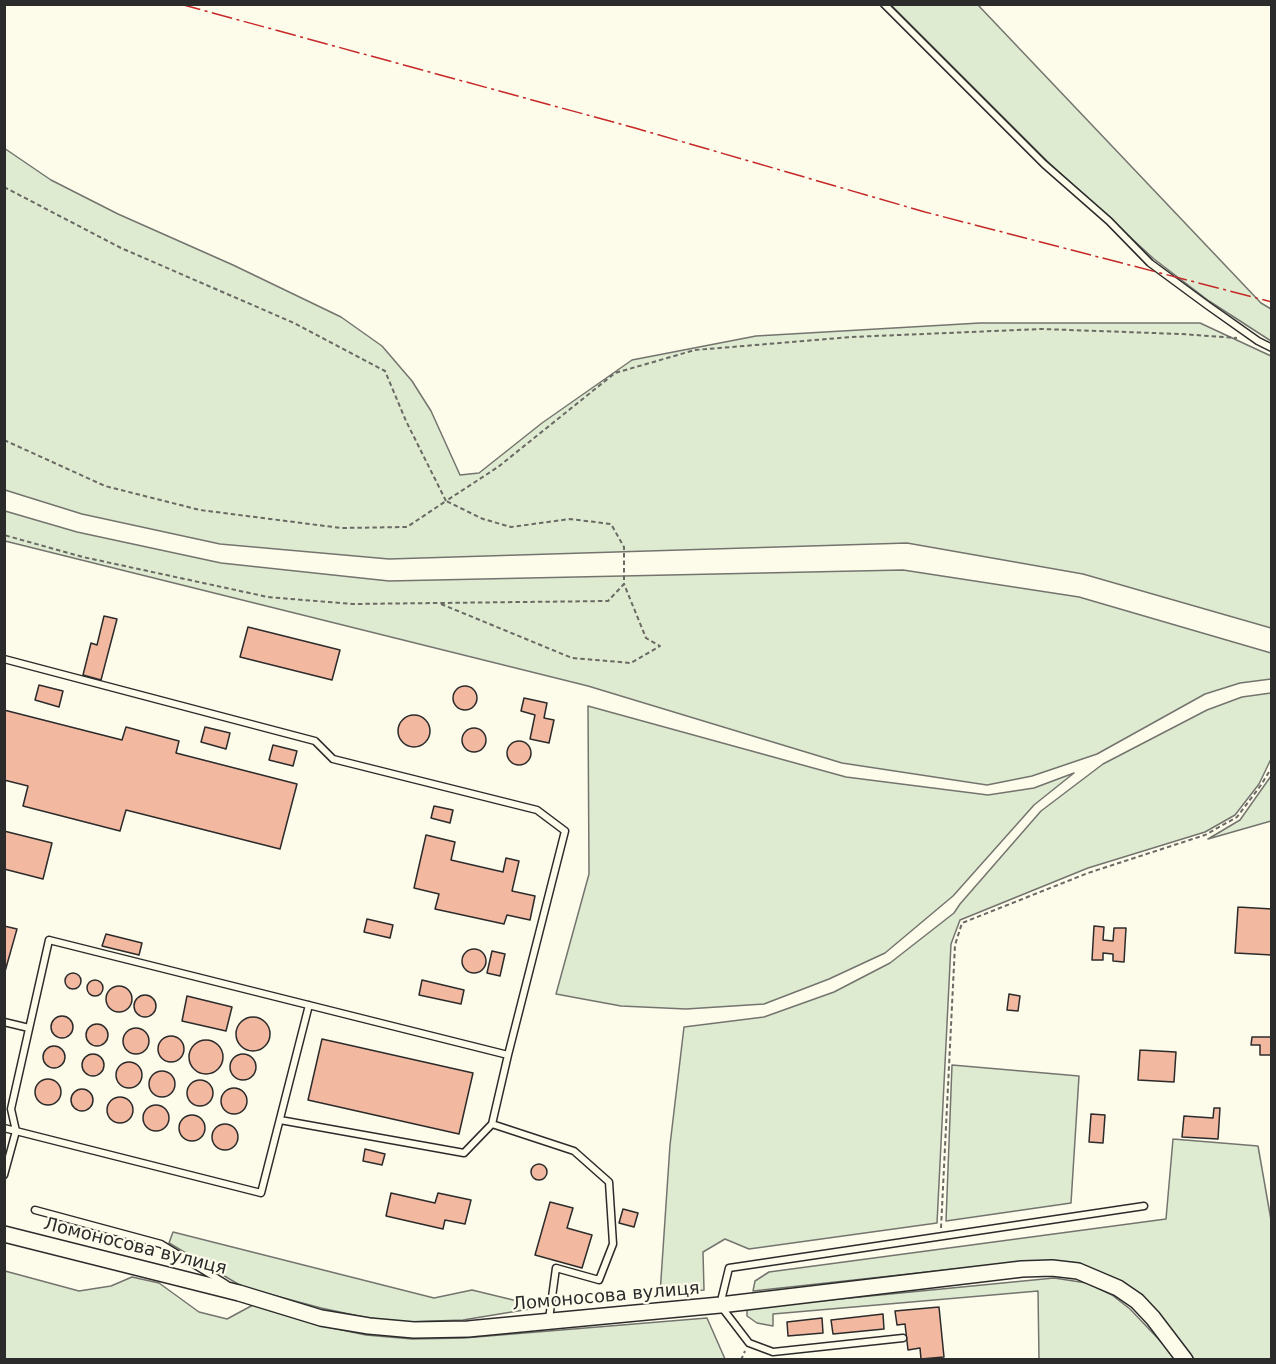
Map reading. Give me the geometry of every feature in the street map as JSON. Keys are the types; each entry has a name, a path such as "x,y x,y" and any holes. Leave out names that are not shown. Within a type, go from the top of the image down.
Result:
{"street":[{"name":"Ломоносова вулиця","path":"4,1234 239,1293 321,1318 414,1330 468,1329 549,1322 720,1305 1022,1269 1052,1268 1078,1271 1118,1288 1137,1301 1153,1317 1185,1359"}],"lane":[{"path":"884,4 1044,164 1109,221 1150,263 1272,348"},
{"path":"4,659 315,741 333,759 537,810 565,831 492,1124 464,1153 280,1120"},
{"path":"4,1175 16,1131 11,1109 50,940 508,1055"},
{"path":"4,1128 261,1193 309,1005"},
{"path":"4,1022 29,1028"},
{"path":"492,1124 574,1151 609,1182 613,1244 599,1280 556,1268 549,1322"},
{"path":"903,1338 773,1352 749,1343 720,1305 729,1268 1144,1206"},
{"path":"34,1210 161,1244 239,1293"}],"path":[{"path":"4,187 121,248 294,323 385,371 406,421 446,501 483,519 511,527 570,519 611,524 624,547 624,584 646,638 660,646 631,663 572,658 438,603"},
{"path":"4,440 105,486 212,511 341,528 407,526 498,466 615,373 695,350 851,337 1042,329 1181,334 1258,340"},
{"path":"4,535 83,557 268,597 352,604 608,601 624,584"},
{"path":"941,1236 955,945 962,923 1088,873 1205,836 1237,817 1272,767"}],"green space":[{"path":"891,5 978,5 1261,303 1271,309 1271,341 1209,301 1154,259 1048,162"},
{"path":"4,148 51,180 118,214 233,265 341,317 382,346 412,381 431,411 460,475 479,473 542,423 632,360 756,336 980,323 1200,323 1271,356 1271,628 1083,574 907,543 389,559 220,544 82,514 5,490"},
{"path":"5,511 77,532 221,563 389,581 903,570 1079,597 1271,653 1271,679 1240,683 1205,694 1097,754 1032,776 987,785 842,763 588,686 5,541"},
{"path":"1271,693 1271,759 1259,784 1235,815 1205,832 1088,868 960,920 951,944 937,1223 749,1249 725,1239 703,1252 704,1290 660,1294 670,1145 684,1027 764,1017 834,992 890,963 954,913 1041,811 1103,764 1207,710 1242,697"},
{"path":"588,706 846,777 988,795 1034,788 1074,773 1034,805 953,896 885,953 829,979 764,1004 686,1009 621,1006 556,994 589,874"},
{"path":"1271,776 1271,821 1208,839 1240,820"},
{"path":"952,1065 1079,1076 1071,1203 946,1221"},
{"path":"1173,1139 1258,1146 1271,1220 1271,1359 1194,1359 1157,1311 1140,1295 1122,1281 1080,1264 1050,1261 1019,1262 753,1291 755,1281 769,1272 1166,1219"},
{"path":"173,1232 434,1298 472,1290 542,1307 463,1320 406,1322 368,1318 243,1287 169,1243"},
{"path":"5,1271 79,1291 111,1286 132,1277 159,1283 199,1312 227,1319 253,1305 318,1325 366,1335 412,1339 464,1338 707,1318 725,1359 5,1359"},
{"path":"1054,1278 1087,1283 1112,1295 1130,1309 1175,1359 1039,1359 1038,1291 773,1314 773,1326 757,1323 747,1316 747,1308"}],"building":[{"path":"104,616 117,619 101,680 83,675 91,643 97,645"},
{"path":"248,627 340,650 332,680 240,657"},
{"path":"39,685 63,691 59,707 35,700"},
{"path":"465,686 474,689 477,698 474,707 465,710 456,707 453,698 456,689"},
{"path":"524,698 547,703 544,718 554,720 549,743 530,739 535,715 521,711"},
{"path":"4,710 122,740 126,727 179,741 176,753 297,784 280,849 126,810 120,831 23,806 28,786 4,780"},
{"path":"414,715 426,719 430,731 426,743 414,747 402,743 398,731 402,719"},
{"path":"205,727 230,733 226,749 201,742"},
{"path":"474,728 483,731 486,740 483,749 474,752 465,749 462,740 465,731"},
{"path":"519,741 528,744 531,753 528,762 519,765 510,762 507,753 510,744"},
{"path":"273,745 297,751 293,766 269,760"},
{"path":"434,806 453,810 450,823 431,818"},
{"path":"4,831 52,843 43,879 4,869"},
{"path":"426,835 455,842 451,860 503,872 506,858 519,861 512,891 535,896 530,920 507,915 504,924 435,909 439,894 414,888"},
{"path":"1238,907 1272,909 1272,955 1235,953"},
{"path":"367,919 393,925 390,938 364,932"},
{"path":"4,926 17,929 4,975"},
{"path":"1094,926 1104,927 1103,940 1113,941 1114,928 1126,928 1124,962 1113,961 1113,954 1103,953 1103,960 1092,960"},
{"path":"106,934 142,943 139,955 102,946"},
{"path":"474,949 483,952 486,961 483,970 474,973 465,970 462,961 465,952"},
{"path":"492,951 505,954 500,976 487,973"},
{"path":"73,973 81,981 73,989 65,981"},
{"path":"95,980 103,988 95,996 87,988"},
{"path":"422,980 464,990 461,1004 419,995"},
{"path":"119,986 128,990 132,999 128,1008 119,1012 110,1008 106,999 110,990"},
{"path":"1009,994 1020,996 1018,1011 1007,1010"},
{"path":"145,995 153,998 156,1006 153,1014 145,1017 137,1014 134,1006 137,998"},
{"path":"187,996 232,1007 226,1031 182,1021"},
{"path":"62,1016 70,1019 73,1027 70,1035 62,1038 54,1035 51,1027 54,1019"},
{"path":"253,1017 265,1022 270,1034 265,1046 253,1051 241,1046 236,1034 241,1022"},
{"path":"97,1024 105,1027 108,1035 105,1043 97,1046 89,1043 86,1035 89,1027"},
{"path":"136,1028 145,1032 149,1041 145,1050 136,1054 127,1050 123,1041 127,1032"},
{"path":"171,1036 180,1040 184,1049 180,1058 171,1062 162,1058 158,1049 162,1040"},
{"path":"1252,1037 1272,1037 1272,1055 1260,1055 1260,1045 1251,1045"},
{"path":"322,1039 473,1073 459,1134 308,1100"},
{"path":"206,1040 218,1045 223,1057 218,1069 206,1074 194,1069 189,1057 194,1045"},
{"path":"54,1046 62,1049 65,1057 62,1065 54,1068 46,1065 43,1057 46,1049"},
{"path":"1140,1050 1176,1052 1174,1082 1138,1080"},
{"path":"93,1054 101,1057 104,1065 101,1073 93,1076 85,1073 82,1065 85,1057"},
{"path":"243,1054 252,1058 256,1067 252,1076 243,1080 234,1076 230,1067 234,1058"},
{"path":"129,1062 138,1066 142,1075 138,1084 129,1088 120,1084 116,1075 120,1066"},
{"path":"162,1071 171,1075 175,1084 171,1093 162,1097 153,1093 149,1084 153,1075"},
{"path":"48,1079 57,1083 61,1092 57,1101 48,1105 39,1101 35,1092 39,1083"},
{"path":"200,1080 209,1084 213,1093 209,1102 200,1106 191,1102 187,1093 191,1084"},
{"path":"234,1088 243,1092 247,1101 243,1110 234,1114 225,1110 221,1101 225,1092"},
{"path":"78,1089 86,1089 93,1096 93,1104 86,1111 78,1111 71,1104 71,1096"},
{"path":"120,1097 129,1101 133,1110 129,1119 120,1123 111,1119 107,1110 111,1101"},
{"path":"156,1105 165,1109 169,1118 165,1127 156,1131 147,1127 143,1118 147,1109"},
{"path":"1214,1108 1220,1108 1218,1139 1182,1137 1184,1116 1213,1118"},
{"path":"1091,1114 1105,1115 1103,1143 1089,1142"},
{"path":"192,1115 201,1119 205,1128 201,1137 192,1141 183,1137 179,1128 183,1119"},
{"path":"225,1124 234,1128 238,1137 234,1146 225,1150 216,1146 212,1137 216,1128"},
{"path":"365,1149 385,1154 382,1165 363,1161"},
{"path":"536,1164 542,1164 547,1172 545,1178 536,1180 531,1175 531,1169"},
{"path":"391,1193 435,1203 438,1193 471,1200 465,1224 445,1220 443,1229 386,1216"},
{"path":"550,1202 573,1208 567,1228 592,1235 582,1268 535,1255"},
{"path":"623,1209 638,1213 634,1227 619,1223"},
{"path":"939,1307 944,1357 921,1359 920,1348 908,1350 905,1324 897,1325 895,1311"},
{"path":"883,1314 884,1329 833,1334 831,1320"},
{"path":"822,1318 823,1333 788,1336 787,1322"}],"power":[{"path":"180,4 635,128 925,212 1272,302"}]}
